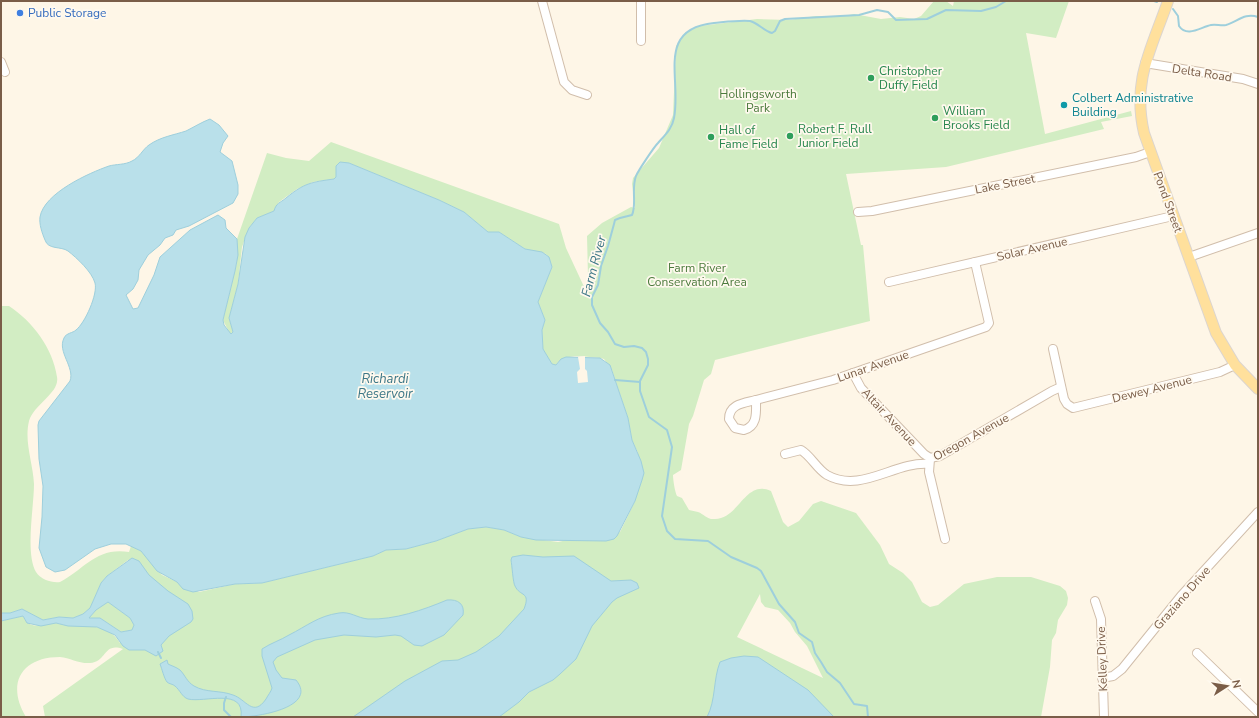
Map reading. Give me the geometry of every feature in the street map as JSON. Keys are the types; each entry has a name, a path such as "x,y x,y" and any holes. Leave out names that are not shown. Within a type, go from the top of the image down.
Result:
{"main road":[{"name":"Pond Street","path":"1168,1 1145,63 1141,79 1140,107 1144,133 1216,333 1235,365 1258,389"}],"street":[{"path":"542,1 564,82 572,90 587,95"},
{"path":"641,1 641,42"},
{"path":"1,62 5,72"},
{"name":"Delta Road","path":"1145,63 1243,79 1258,84"},
{"name":"Lake Street","path":"858,212 872,211 1033,178 1150,152"},
{"name":"Solar Avenue","path":"889,282 1173,216"},
{"path":"1189,257 1258,233"},
{"name":"Lunar Avenue","path":"756,400 853,373 988,325 975,262"},
{"path":"1053,349 1061,387"},
{"name":"Dewey Avenue","path":"1061,387 1064,398 1069,406 1076,408 1220,372 1235,365"},
{"name":"Altair Avenue","path":"853,373 861,388 929,461"},
{"name":"Oregon Avenue","path":"945,539 929,472 929,461 1061,387"},
{"path":"785,454 801,450 826,474 836,478 861,480 929,461"},
{"name":"Graziano Drive","path":"1102,678 1113,676 1122,668 1181,596 1258,512"},
{"name":"Kelley Drive","path":"1095,601 1101,619 1104,717"},
{"path":"1197,653 1258,712"}],"green space":[{"path":"934,1 946,1 953,6 954,1 1069,1 1056,38 1026,33 1045,134 1131,111 1132,116 1101,122 1104,129 946,167 846,174 861,245 863,245 870,321 715,360 711,374 704,380 693,416 689,424 681,470 673,475 674,486 677,496 682,498 689,510 698,512 712,519 723,517 730,513 748,495 755,490 762,489 771,491 783,522 788,527 799,521 813,504 821,501 856,513 880,545 889,564 903,573 912,582 922,602 930,607 938,605 964,584 997,577 1031,577 1060,586 1066,591 1068,598 1067,605 1058,620 1056,633 1052,640 1050,667 1041,717 45,717 43,706 123,649 112,648 108,650 100,659 90,663 82,663 60,657 47,658 35,662 27,667 21,675 18,684 17,694 20,705 26,717 1,717 1,621 23,616 29,624 37,626 55,623 97,627 110,632 120,643 183,601 170,594 158,584 147,573 139,561 128,560 107,576 101,583 90,608 83,614 73,618 59,617 43,620 22,609 10,613 1,613 1,306 9,306 26,319 33,327 40,336 51,356 57,377 55,388 32,415 29,421 28,429 28,445 34,484 31,553 36,572 38,575 47,580 60,582 99,556 118,551 129,552 131,546 141,551 162,575 199,592 235,584 262,583 373,556 386,550 406,549 436,541 468,529 486,527 504,530 521,537 558,542 572,539 588,540 620,532 635,501 638,453 632,440 628,418 612,370 604,359 600,358 576,356 564,358 556,365 552,364 543,349 542,330 545,320 538,302 552,267 546,254 525,249 499,232 488,232 464,212 439,200 349,163 336,170 336,177 334,179 313,182 297,189 279,202 274,211 257,218 249,228 242,247 238,284 229,318 233,332 230,334 223,320 237,262 237,239 267,153 286,158 309,161 331,142 559,224 566,248 586,291 588,276 587,236 602,223 631,207 635,208 632,184 633,178 659,148 673,115 676,46 685,33 700,26 757,19 789,20 816,16 839,17 854,14 881,19 900,17 914,19 921,16","holes":["760,594 761,602 765,607 778,610 790,623 795,632 807,646 823,678 737,637"]},
{"path":"108,602 130,618 134,625 132,630 121,632 100,618 89,618 96,610"}],"water":[{"name":"Richardi Reservoir","path":"210,119 219,125 228,136 223,143 220,152 232,161 238,185 238,194 233,203 189,226 176,230 173,235 165,238 160,245 148,255 139,270 138,280 133,289 126,295 133,309 138,308 154,275 160,257 190,230 218,215 225,220 226,228 237,239 238,255 223,320 224,325 231,334 233,332 229,318 238,284 245,237 249,228 257,218 274,211 278,203 303,186 314,182 334,179 336,177 336,166 340,162 349,163 439,200 464,212 488,232 499,232 525,249 542,252 549,257 552,267 538,302 545,320 542,330 543,349 552,364 556,365 561,359 566,357 600,358 610,365 628,418 632,440 641,461 644,473 635,501 614,539 606,541 536,540 521,537 504,530 486,527 468,529 436,541 406,549 386,550 373,556 262,583 235,584 193,592 183,589 177,582 157,571 141,551 126,544 111,544 95,549 65,570 55,572 46,567 39,548 43,486 39,459 38,425 39,421 70,381 70,370 64,354 62,343 65,336 76,330 83,321 93,301 95,294 95,283 91,274 76,257 68,251 52,247 47,243 40,223 43,208 58,192 79,179 109,166 123,164 134,160 153,142 186,131"},
{"path":"523,555 543,557 574,556 611,581 631,580 637,583 639,588 617,598 612,602 592,626 576,659 560,674 553,680 529,692 519,702 499,717 353,717 405,681 442,661 458,660 476,652 499,636 524,609 526,603 526,597 514,584 511,560 512,557"},
{"path":"132,558 139,561 149,575 168,591 188,604 192,611 193,619 191,622 169,636 161,645 163,651 156,656 145,650 129,650 123,646 115,635 97,627 68,626 56,623 41,626 27,623 23,616 1,621 1,613 10,613 22,609 43,620 59,617 73,618 83,614 90,608 101,583 107,576","holes":["108,602 130,618 134,625 132,630 121,632 100,618 89,618 96,610"]},
{"path":"447,600 454,600 460,603 463,608 463,615 444,635 422,646 414,645 401,636 395,635 376,637 344,635 315,640 277,657 273,662 276,670 282,678 296,680 301,690 299,698 292,704 271,713 241,717 241,708 237,702 230,699 188,699 184,697 175,686 167,682 160,664 167,660 168,664 180,670 194,686 208,691 223,692 233,695 250,706 257,707 266,699 272,688 262,656 262,649 265,647 325,616 332,614 343,613 368,619 388,618 419,611"},
{"path":"744,656 758,657 808,690 834,717 707,717 712,704 716,676 720,662 731,658"}],"pier":[{"path":"585,356 585,369 587,371 588,382 578,383 577,372 580,369 578,357"}],"waterway":[{"name":"Farm River","path":"868,717 867,706 854,704 840,683 827,672 815,653 812,642 799,633 795,622 779,604 761,571 731,557 708,541 675,539 667,531 662,516 672,447 667,430 649,417 640,391 640,381 648,365 646,352 642,348 634,346 624,347 615,344 608,332 600,323 592,305 592,297 598,285 601,266 615,220 632,215 636,176 653,149 668,132 672,125 676,103 675,58 678,45 684,35 696,27 714,23 741,21 753,22 766,31 772,33 775,31 780,21 785,19 859,15 877,10 888,12 896,20 927,19 946,10 981,11 996,7 1006,1"},
{"name":"Farm River","path":"1173,9 1178,16 1179,26 1186,31 1194,31 1211,25 1226,25 1249,16 1258,17"},
{"path":"615,380 640,382"},
{"path":"158,652 161,658"},
{"path":"226,697 224,710 231,717"}],"place":[{"name":"Public Storage","path":"20,13"},
{"name":"Christopher Duffy Field","path":"871,78"},
{"name":"Colbert Administrative Building","path":"1064,105"},
{"name":"William Brooks Field","path":"935,118"},
{"name":"Robert F. Rull Junior Field","path":"790,136"},
{"name":"Hall of Fame Field","path":"711,137"}],"park label":[{"name":"Hollingsworth Park","path":"758,101"},
{"name":"Farm River Conservation Area","path":"697,275"}]}
